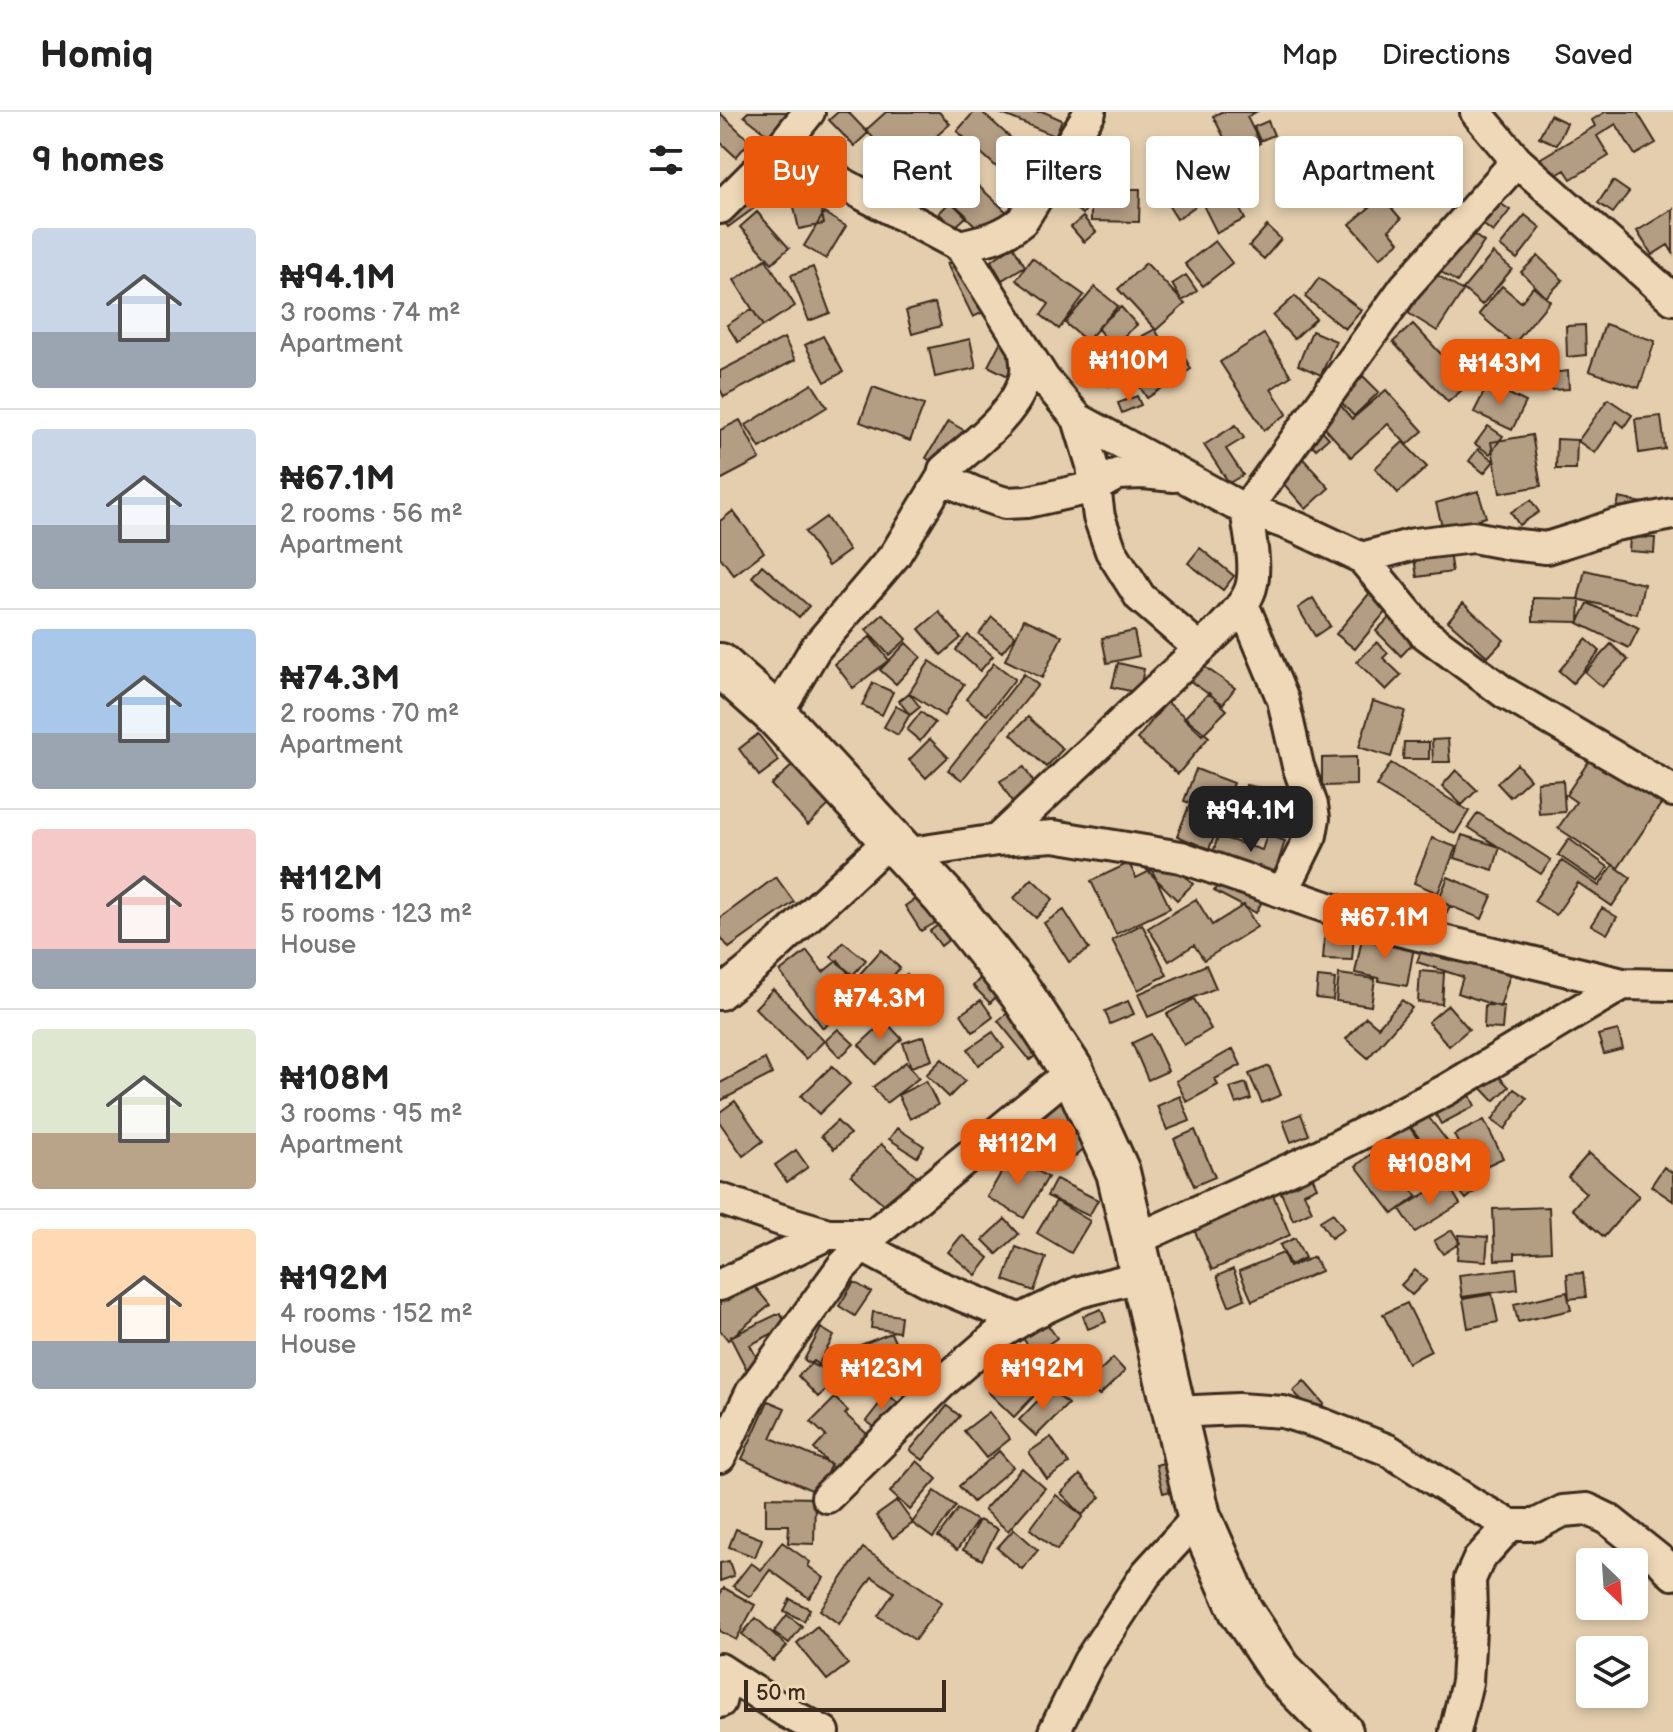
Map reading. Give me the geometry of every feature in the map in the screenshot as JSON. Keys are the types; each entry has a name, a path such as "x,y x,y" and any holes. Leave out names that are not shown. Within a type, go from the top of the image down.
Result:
{"main road":[{"path":"720,665 776,715 944,897 1021,993 1072,1071 1118,1172 1199,1516 1241,1611 1280,1670 1341,1732"}],"street":[{"path":"790,136 809,112"},
{"path":"960,246 998,237 1022,221 1090,112"},
{"path":"1476,112 1517,161 1673,299"},
{"path":"997,840 1221,629 1243,604 1251,590 1253,574 1246,509 1405,287 1517,161"},
{"path":"720,208 744,184"},
{"path":"847,186 960,246 1051,387 1078,419 1234,504 1298,528 1362,558 1424,633 1505,693 1673,791"},
{"path":"776,715 815,649 895,555 944,470 1012,405 1026,371 1024,347"},
{"path":"1012,405 1051,387"},
{"path":"1078,419 1092,465 1099,517 1111,551 1140,597 1200,649"},
{"path":"943,476 973,492 1005,503 1027,502 1095,487 1118,474 1143,473 1187,478"},
{"path":"1362,558 1414,544 1473,537 1546,548 1615,525 1673,514"},
{"path":"1243,604 1283,700 1314,818 1311,835 1283,892"},
{"path":"720,994 898,846 1054,836 1181,857 1381,926 1623,984 1673,985"},
{"path":"827,1497 944,1381 996,1336 1312,1159 1446,1090 1623,984"},
{"path":"720,1457 752,1391 842,1267 868,1240 1072,1071"},
{"path":"720,1199 828,1234 868,1240 931,1283 1021,1320"},
{"path":"720,1285 828,1234"},
{"path":"1174,1412 1238,1409 1283,1412 1322,1424 1388,1450 1510,1525 1535,1525 1563,1511 1587,1509 1608,1519 1673,1574"},
{"path":"1054,1732 1089,1661 1146,1574 1199,1516"},
{"path":"1455,1732 1467,1682 1470,1579 1479,1559 1510,1525"},
{"path":"722,1682 824,1732"}],"building":[{"path":"748,112 791,112 772,136 744,116"},
{"path":"838,112 848,112 868,133 854,146 829,120"},
{"path":"886,112 939,112 950,124 937,136 872,136 866,130"},
{"path":"974,112 982,112 1009,136 996,136 996,166 980,152 980,136 962,136 957,131"},
{"path":"997,112 1044,112 1062,120 1055,136"},
{"path":"1221,112 1256,112 1247,117 1256,136 1223,136 1213,116"},
{"path":"1605,112 1637,112 1656,143 1635,155 1616,124 1597,136 1609,156 1571,179 1565,170 1548,180 1536,161 1595,126 1592,120"},
{"path":"720,113 745,136 744,148 736,157 720,142"},
{"path":"1550,115 1567,123 1557,145 1539,137"},
{"path":"1268,121 1274,135 1260,141 1254,127"},
{"path":"1613,181 1629,192 1613,213 1598,203"},
{"path":"980,187 996,202 996,208 1002,208 1010,215 988,238 957,208 980,208"},
{"path":"1130,189 1140,189 1139,222 1091,221 1091,208 1130,208"},
{"path":"744,193 744,208 754,208 728,227 720,216"},
{"path":"1491,197 1510,210 1493,232 1475,218"},
{"path":"794,208 821,208 824,224 799,229"},
{"path":"944,208 958,208 967,216 953,229 939,213"},
{"path":"1170,208 1193,208 1177,219"},
{"path":"1204,208 1239,208 1245,219 1217,233"},
{"path":"1369,208 1392,208 1401,219 1389,230 1399,242 1380,258 1350,224"},
{"path":"1673,209 1673,253 1668,245 1652,255 1637,231"},
{"path":"757,212 789,248 772,263 740,227"},
{"path":"824,213 846,226 826,259 804,246"},
{"path":"1525,215 1541,228 1517,259 1500,246"},
{"path":"1083,217 1096,232 1084,242 1071,227"},
{"path":"1267,226 1281,239 1264,259 1249,246"},
{"path":"1466,229 1484,242 1457,282 1438,270"},
{"path":"1215,241 1232,263 1203,286 1185,264"},
{"path":"1013,246 1025,266 1002,280 991,261"},
{"path":"970,253 995,307 973,317 947,264"},
{"path":"1493,253 1512,269 1482,305 1463,289"},
{"path":"1538,256 1563,280 1546,297 1521,272"},
{"path":"1032,258 1084,295 1059,329 1041,315 1049,304 1016,280"},
{"path":"766,259 795,306 763,326 734,280"},
{"path":"1146,263 1185,304 1156,330 1118,289"},
{"path":"813,267 830,313 809,321 791,275"},
{"path":"1434,273 1463,291 1437,331 1408,313"},
{"path":"1186,275 1197,291 1182,301 1172,284"},
{"path":"1319,278 1361,310 1345,329 1305,297"},
{"path":"1502,286 1521,302 1533,287 1550,301 1514,344 1479,314"},
{"path":"1095,287 1118,306 1087,341 1065,323"},
{"path":"1295,296 1316,319 1294,339 1273,316"},
{"path":"935,303 941,326 912,334 906,311"},
{"path":"1121,307 1137,325 1112,346 1097,328"},
{"path":"752,309 763,326 738,342 727,325"},
{"path":"1413,324 1469,384 1448,402 1393,342"},
{"path":"1605,324 1655,341 1639,388 1589,371"},
{"path":"1585,325 1586,355 1567,357 1566,326"},
{"path":"1155,329 1169,354 1109,386 1096,361"},
{"path":"1312,331 1336,341 1321,375 1298,365"},
{"path":"1264,334 1291,376 1271,389 1287,414 1264,430 1220,362"},
{"path":"1004,335 1020,382 988,366"},
{"path":"823,336 843,372 825,382 805,345"},
{"path":"784,338 795,360 724,397 720,389 720,371"},
{"path":"970,339 976,368 935,377 929,348"},
{"path":"1164,360 1171,370 1186,360 1191,369 1147,398 1135,379"},
{"path":"1568,371 1569,389 1551,390 1550,373"},
{"path":"1363,376 1379,392 1354,416 1339,400"},
{"path":"812,384 827,407 760,448 746,425"},
{"path":"1488,384 1526,402 1512,430 1474,412"},
{"path":"873,387 924,405 910,441 860,422"},
{"path":"1386,390 1423,431 1407,445 1388,424 1351,457 1316,418 1336,400 1352,419"},
{"path":"1137,396 1141,405 1122,413 1118,403"},
{"path":"1608,399 1632,415 1624,427 1617,421 1595,453 1578,441"},
{"path":"1661,416 1665,449 1639,453 1635,419"},
{"path":"740,420 760,459 720,480 720,430"},
{"path":"948,421 967,432 945,469 926,458"},
{"path":"1316,424 1329,438 1316,449 1303,435"},
{"path":"1236,425 1244,438 1226,449 1243,475 1229,483 1204,445"},
{"path":"1488,426 1503,436 1490,454 1475,444"},
{"path":"1532,435 1541,486 1500,493 1491,442"},
{"path":"1557,439 1577,440 1576,469 1556,469"},
{"path":"1403,442 1427,467 1398,493 1375,468"},
{"path":"1478,449 1494,461 1484,473 1469,461"},
{"path":"1298,453 1329,488 1306,509 1275,474"},
{"path":"1478,491 1486,517 1443,530 1436,503"},
{"path":"1619,498 1652,505 1615,516"},
{"path":"1531,500 1539,512 1519,525 1511,512"},
{"path":"733,511 764,552 734,575 720,557 720,521"},
{"path":"826,517 849,551 828,566 805,532"},
{"path":"1630,537 1655,538 1654,553 1629,551"},
{"path":"1200,548 1234,576 1223,590 1188,563"},
{"path":"1449,552 1452,572 1417,577 1414,558"},
{"path":"762,565 809,606 799,617 752,577"},
{"path":"1585,570 1644,584 1637,614 1578,599"},
{"path":"1377,584 1396,599 1355,649 1336,634"},
{"path":"1313,598 1330,626 1315,636 1298,608"},
{"path":"1533,598 1580,599 1579,622 1533,621"},
{"path":"1463,603 1504,640 1488,657 1448,621"},
{"path":"1588,603 1639,628 1629,648 1578,623"},
{"path":"939,612 961,638 941,655 919,629"},
{"path":"1394,613 1419,637 1401,656 1376,631"},
{"path":"883,614 907,639 889,655 866,630"},
{"path":"992,617 1015,636 1002,652 979,634"},
{"path":"1024,619 1062,636 1042,678 1005,660"},
{"path":"1134,631 1139,656 1107,663 1102,638"},
{"path":"968,635 993,656 980,671 956,650"},
{"path":"870,637 889,660 853,688 835,664"},
{"path":"1586,639 1600,651 1573,683 1559,671"},
{"path":"1377,642 1388,653 1383,658 1401,675 1386,690 1357,662"},
{"path":"906,643 921,657 896,684 880,670"},
{"path":"1611,644 1628,660 1602,687 1585,672"},
{"path":"930,661 964,684 944,716 909,693"},
{"path":"994,663 1015,679 987,715 966,699"},
{"path":"1118,663 1144,669 1139,693 1112,687"},
{"path":"1202,665 1235,688 1223,704 1190,681"},
{"path":"1024,674 1038,685 962,780 948,770"},
{"path":"873,683 893,692 882,715 862,705"},
{"path":"909,693 920,707 910,715 899,701"},
{"path":"1209,693 1227,710 1202,735 1184,718"},
{"path":"1373,701 1405,711 1391,757 1359,747"},
{"path":"1167,702 1209,737 1178,774 1137,739"},
{"path":"896,706 910,714 898,735 884,727"},
{"path":"921,712 935,723 920,741 907,730"},
{"path":"1028,717 1063,749 1046,767 1011,734"},
{"path":"758,734 779,761 759,776 739,749"},
{"path":"930,739 948,757 926,778 909,760"},
{"path":"1448,739 1450,762 1433,762 1432,740"},
{"path":"1404,742 1429,742 1429,759 1403,759"},
{"path":"1599,746 1669,792 1618,868 1558,828 1576,802 1566,795"},
{"path":"1356,757 1356,785 1322,786 1322,758"},
{"path":"1391,763 1469,811 1455,834 1376,786"},
{"path":"1517,764 1530,779 1510,797 1497,783"},
{"path":"793,765 829,805 808,825 771,785"},
{"path":"1024,767 1037,788 1012,802 1000,781"},
{"path":"1196,769 1233,783 1220,815 1184,801"},
{"path":"1456,770 1477,790 1462,805 1442,786"},
{"path":"1563,780 1565,812 1539,814 1537,782"},
{"path":"1246,785 1301,796 1292,837 1272,833 1277,812 1242,805"},
{"path":"1189,806 1222,818 1209,849 1177,836"},
{"path":"1478,813 1551,860 1541,874 1468,827"},
{"path":"1267,835 1285,841 1274,875 1212,856 1218,836 1262,850"},
{"path":"1462,835 1500,847 1493,870 1455,858"},
{"path":"1432,838 1456,847 1438,893 1414,883"},
{"path":"1569,839 1608,867 1598,882 1558,855"},
{"path":"1163,853 1193,884 1177,900 1146,869"},
{"path":"1562,861 1599,886 1613,865 1631,878 1612,906 1578,883 1556,915 1534,901"},
{"path":"1129,863 1136,878 1152,870 1170,908 1116,934 1091,881"},
{"path":"1224,872 1266,894 1256,913 1214,891"},
{"path":"776,877 794,902 729,948 720,936 720,918"},
{"path":"1448,877 1492,896 1482,919 1438,901"},
{"path":"1032,879 1053,899 1036,918 1014,898"},
{"path":"1431,896 1450,906 1440,925 1421,915"},
{"path":"918,897 935,923 921,931 905,906"},
{"path":"1196,899 1212,925 1244,905 1257,927 1204,960 1194,945 1169,961 1148,928"},
{"path":"1602,908 1617,917 1607,934 1591,925"},
{"path":"1064,910 1089,949 1069,962 1044,923"},
{"path":"946,919 957,933 941,946 930,931"},
{"path":"1326,921 1355,922 1352,960 1323,959"},
{"path":"1142,924 1167,975 1138,990 1112,940"},
{"path":"1427,934 1514,962 1500,1007 1458,993 1463,977 1417,962"},
{"path":"1362,938 1414,947 1407,986 1355,973"},
{"path":"843,942 866,960 853,975 831,957"},
{"path":"881,950 900,968 878,993 858,976"},
{"path":"807,951 823,972 838,960 866,996 823,1028 780,972"},
{"path":"1206,965 1216,988 1148,1017 1138,994"},
{"path":"1420,971 1444,973 1442,1004 1418,1002"},
{"path":"985,973 1003,990 990,1003 973,986"},
{"path":"907,974 915,985 887,1007 879,995"},
{"path":"1339,974 1375,979 1371,1006 1336,1001"},
{"path":"1318,977 1335,979 1333,1000 1316,998"},
{"path":"773,989 824,1041 806,1059 755,1008"},
{"path":"1025,999 1056,1039 1030,1060 998,1021"},
{"path":"1194,999 1211,1029 1184,1045 1167,1014"},
{"path":"981,1000 993,1017 973,1032 961,1014"},
{"path":"1402,1000 1412,1008 1368,1058 1346,1039 1366,1017 1378,1027"},
{"path":"1128,1001 1134,1014 1110,1024 1105,1011"},
{"path":"1448,1005 1469,1029 1449,1046 1428,1022"},
{"path":"1485,1005 1504,1006 1502,1029 1484,1028"},
{"path":"885,1021 902,1039 876,1064 859,1045"},
{"path":"838,1029 854,1044 840,1057 825,1041"},
{"path":"1618,1030 1623,1049 1604,1054 1598,1035"},
{"path":"993,1032 1004,1048 978,1065 968,1049"},
{"path":"1151,1034 1168,1071 1148,1080 1132,1043"},
{"path":"924,1036 932,1060 911,1067 903,1043"},
{"path":"1233,1049 1241,1065 1215,1079 1218,1085 1187,1102 1176,1081"},
{"path":"765,1059 772,1074 720,1101 720,1083"},
{"path":"942,1059 965,1081 949,1097 926,1075"},
{"path":"906,1062 919,1078 886,1103 873,1087"},
{"path":"1065,1064 1088,1083 1067,1111 1077,1119 1042,1163 1008,1136"},
{"path":"1488,1065 1509,1087 1494,1101 1473,1079"},
{"path":"832,1066 850,1084 819,1114 801,1096"},
{"path":"1269,1066 1281,1095 1262,1103 1249,1074"},
{"path":"1463,1080 1475,1106 1441,1124 1427,1099"},
{"path":"926,1081 938,1105 910,1119 898,1095"},
{"path":"1246,1083 1251,1099 1236,1104 1230,1088"},
{"path":"1514,1089 1527,1098 1505,1129 1492,1120"},
{"path":"1180,1096 1190,1121 1167,1130 1157,1106"},
{"path":"735,1101 763,1141 743,1156 720,1123 720,1112"},
{"path":"1423,1110 1482,1186 1466,1199 1407,1122"},
{"path":"1301,1114 1309,1135 1291,1142 1283,1121"},
{"path":"1484,1120 1503,1158 1473,1172 1454,1135"},
{"path":"837,1121 850,1134 834,1149 821,1136"},
{"path":"1088,1122 1094,1161 1083,1149 1064,1167 1052,1153"},
{"path":"1408,1125 1437,1167 1413,1184 1384,1141"},
{"path":"897,1128 924,1146 917,1157 889,1139"},
{"path":"1195,1130 1215,1177 1194,1186 1174,1139"},
{"path":"881,1144 918,1177 889,1209 851,1175"},
{"path":"1380,1147 1417,1196 1393,1214 1356,1166"},
{"path":"796,1150 808,1167 787,1182 775,1165"},
{"path":"1589,1153 1639,1196 1604,1237 1572,1209 1586,1193 1568,1177"},
{"path":"1011,1156 1048,1177 1024,1218 987,1197"},
{"path":"1308,1167 1317,1187 1304,1193 1312,1211 1293,1220 1276,1181"},
{"path":"1664,1167 1673,1173 1673,1201 1651,1186"},
{"path":"1056,1179 1098,1200 1089,1216 1047,1196"},
{"path":"1446,1181 1460,1204 1415,1232 1400,1209"},
{"path":"1271,1190 1290,1235 1212,1270 1192,1225"},
{"path":"1056,1201 1090,1221 1071,1253 1037,1233"},
{"path":"1549,1207 1551,1251 1515,1253 1515,1259 1495,1260 1493,1209"},
{"path":"1333,1213 1344,1229 1331,1238 1320,1221"},
{"path":"1005,1219 1019,1234 997,1254 983,1240"},
{"path":"1452,1230 1460,1243 1443,1254 1434,1241"},
{"path":"962,1235 989,1258 976,1275 948,1252"},
{"path":"1459,1235 1488,1237 1486,1261 1457,1259"},
{"path":"1295,1238 1305,1258 1290,1265 1280,1245"},
{"path":"1016,1247 1046,1258 1034,1291 1004,1280"},
{"path":"1283,1253 1289,1267 1314,1257 1321,1271 1252,1301 1239,1271"},
{"path":"1516,1268 1518,1289 1462,1297 1459,1275"},
{"path":"1233,1269 1245,1299 1229,1306 1217,1276"},
{"path":"1415,1270 1427,1280 1412,1295 1401,1285"},
{"path":"1583,1273 1586,1297 1569,1299 1567,1274"},
{"path":"746,1276 770,1305 728,1340 720,1330 720,1298"},
{"path":"854,1282 871,1292 855,1316 839,1306"},
{"path":"1567,1292 1571,1310 1518,1322 1514,1304"},
{"path":"1492,1294 1498,1322 1468,1328 1463,1299"},
{"path":"1407,1303 1431,1351 1408,1363 1383,1314"},
{"path":"1101,1309 1106,1322 1088,1329 1083,1316"},
{"path":"873,1312 901,1316 899,1332 871,1328"},
{"path":"780,1313 787,1326 750,1345 761,1366 748,1372 730,1337"},
{"path":"1043,1318 1057,1338 1034,1354 1020,1334"},
{"path":"821,1328 834,1336 817,1367 804,1360"},
{"path":"891,1333 899,1351 835,1377 827,1358"},
{"path":"926,1352 940,1380 925,1388 911,1360"},
{"path":"1023,1355 1049,1380 1014,1417 988,1392"},
{"path":"1080,1355 1090,1375 1061,1390 1051,1371"},
{"path":"1113,1358 1125,1371 1099,1396 1087,1383"},
{"path":"814,1361 834,1382 818,1397 798,1376"},
{"path":"1304,1381 1324,1404 1314,1414 1293,1391"},
{"path":"1050,1388 1068,1404 1036,1436 1019,1420"},
{"path":"887,1394 898,1403 877,1429 866,1421"},
{"path":"835,1398 848,1411 845,1414 868,1435 834,1469 814,1449 826,1436 811,1422"},
{"path":"768,1401 785,1408 771,1438 831,1464 818,1493 742,1459"},
{"path":"947,1406 960,1416 923,1460 910,1450"},
{"path":"989,1412 1010,1439 986,1458 964,1431"},
{"path":"1051,1437 1069,1464 1047,1479 1029,1452"},
{"path":"999,1451 1013,1467 973,1502 959,1486"},
{"path":"1178,1459 1186,1487 1163,1493 1156,1465"},
{"path":"917,1461 937,1479 910,1510 890,1492"},
{"path":"1022,1468 1045,1488 1008,1531 984,1510"},
{"path":"1080,1475 1101,1497 1082,1515 1061,1493"},
{"path":"935,1491 956,1506 933,1538 912,1523"},
{"path":"1056,1495 1083,1516 1057,1550 1030,1529"},
{"path":"766,1497 815,1498 814,1544 788,1543 789,1525 766,1525"},
{"path":"897,1501 913,1523 893,1538 876,1516"},
{"path":"958,1509 977,1521 957,1550 938,1537"},
{"path":"979,1520 998,1529 982,1560 963,1550"},
{"path":"736,1529 762,1539 755,1557 729,1547"},
{"path":"1014,1529 1038,1550 1022,1569 997,1548"},
{"path":"782,1542 810,1562 808,1566 824,1578 809,1598 770,1570 750,1597 733,1586 751,1563 761,1570"},
{"path":"863,1548 942,1602 915,1640 878,1616 894,1592 872,1577 839,1624 820,1610"},
{"path":"729,1561 734,1576 720,1581 720,1563"},
{"path":"724,1588 755,1605 736,1640 720,1631 720,1594"},
{"path":"790,1599 810,1609 804,1621 784,1611"},
{"path":"787,1615 802,1626 789,1643 774,1632"},
{"path":"756,1618 787,1646 773,1661 742,1634"},
{"path":"817,1626 848,1664 827,1680 797,1643"}]}
